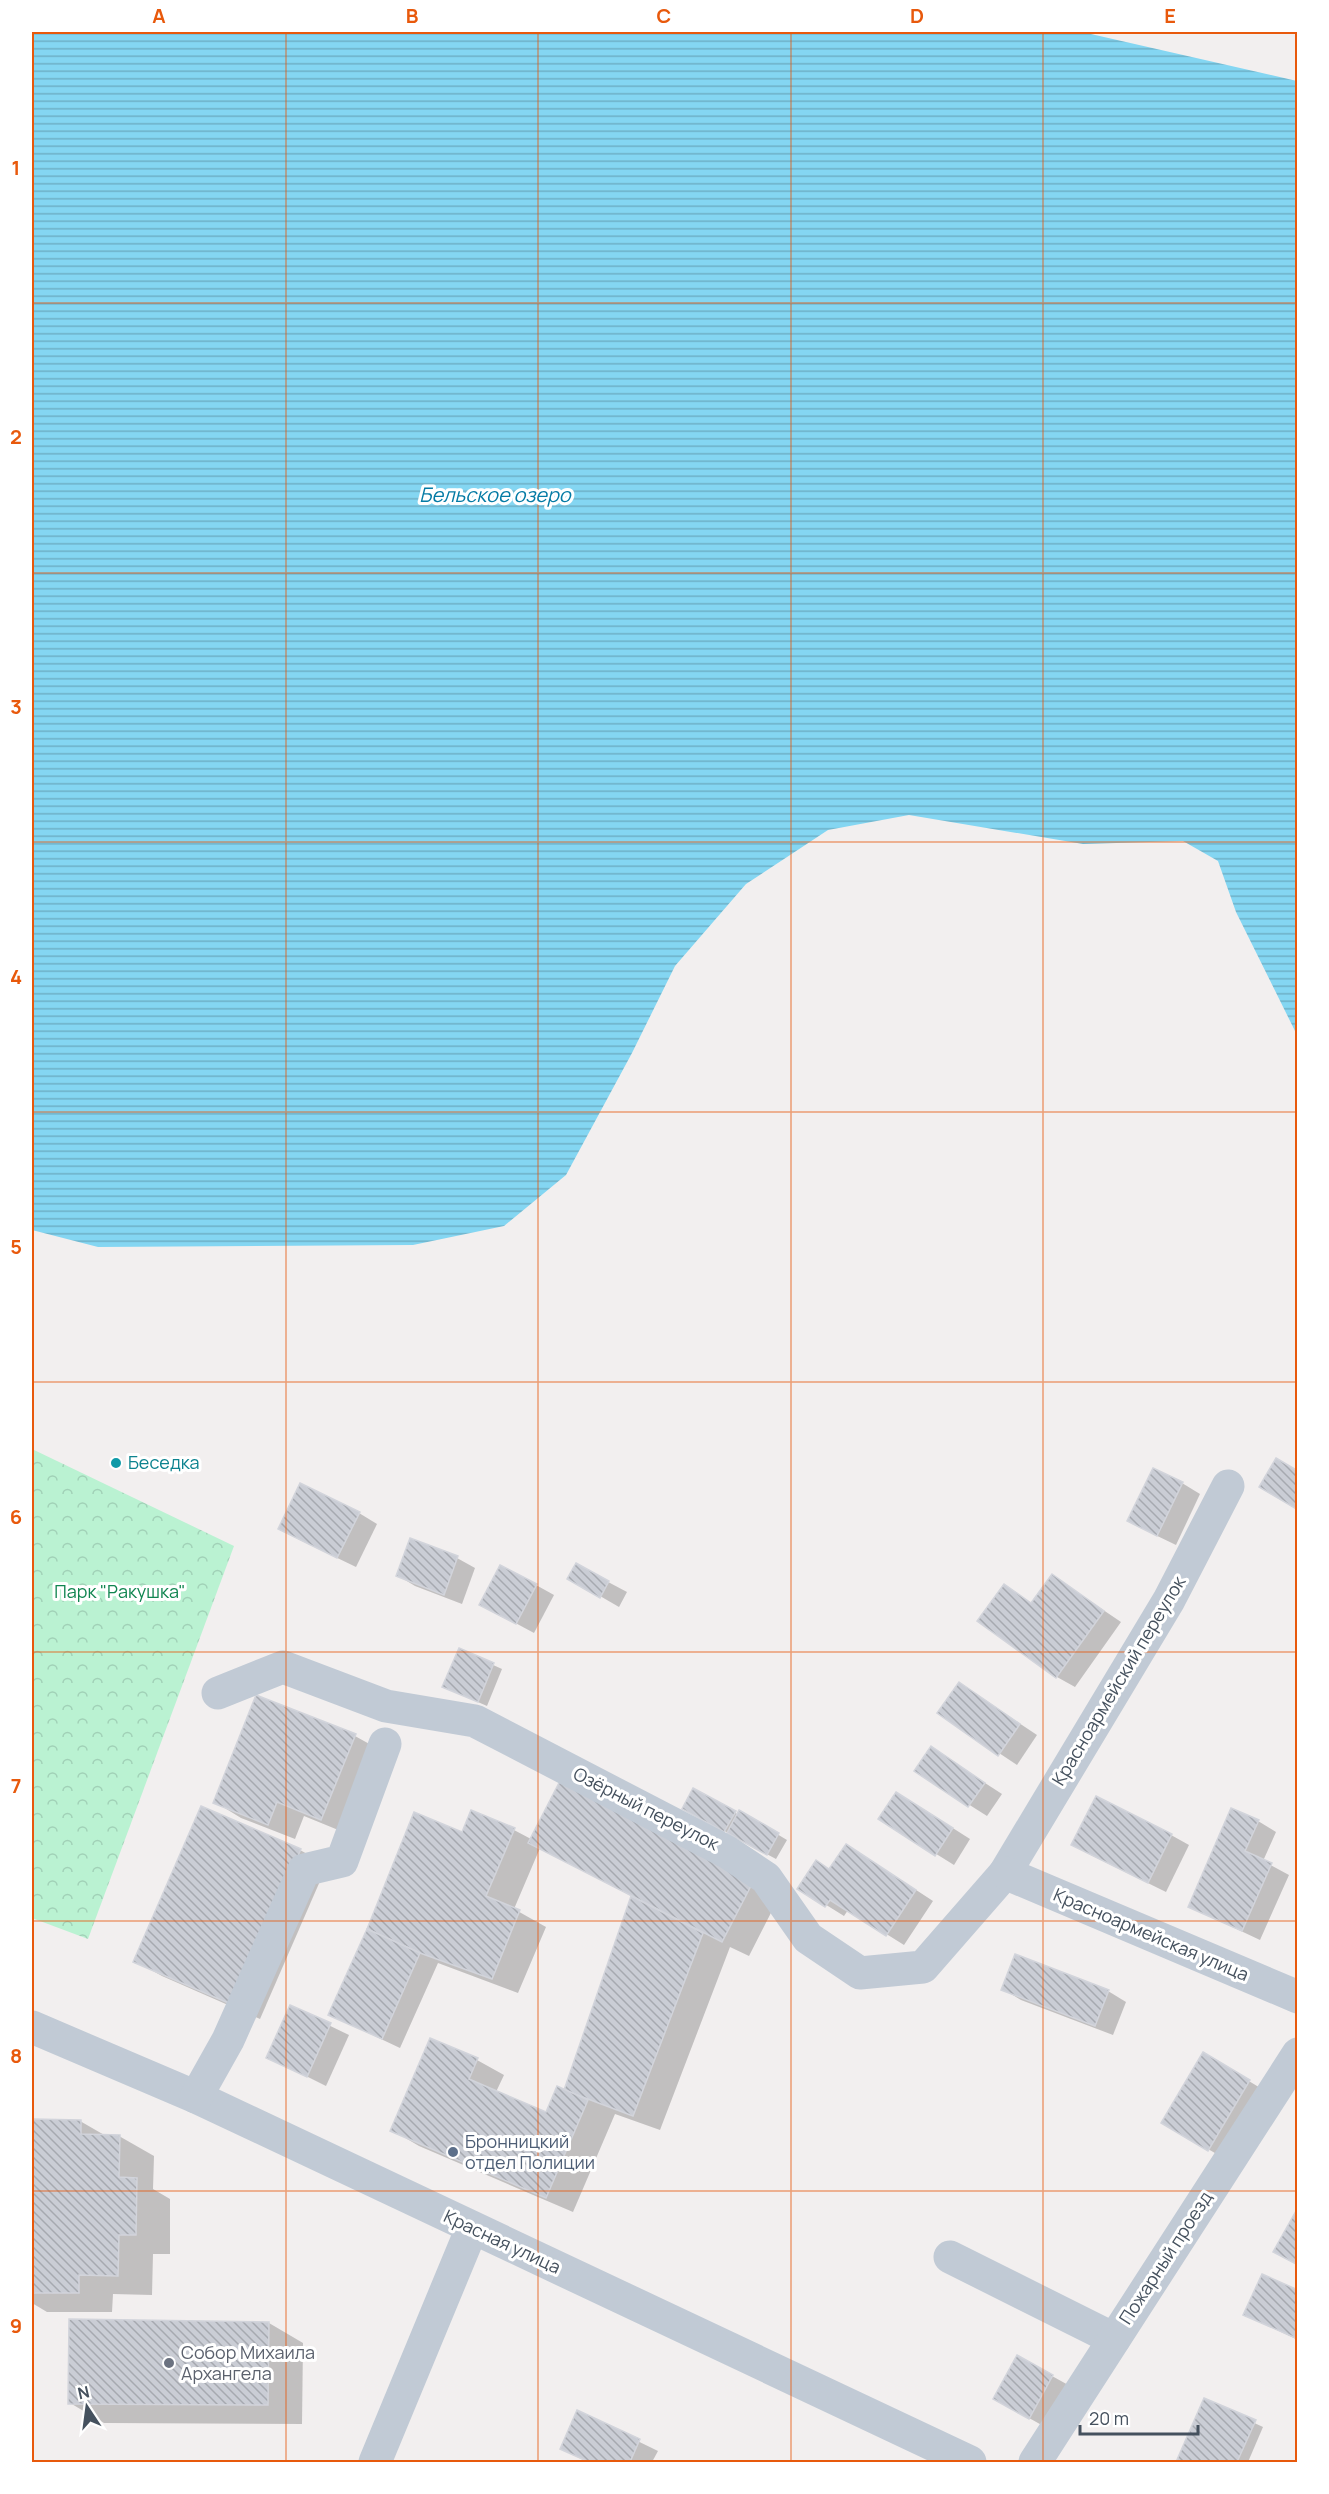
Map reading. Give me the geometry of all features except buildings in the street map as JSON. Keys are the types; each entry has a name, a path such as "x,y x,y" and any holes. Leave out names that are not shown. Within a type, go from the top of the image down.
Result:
{"street":[{"name":"Красноармейский переулок","path":"1005,1873 1169,1600 1228,1486"},
{"name":"Озёрный переулок","path":"218,1693 283,1667 386,1706 475,1721 727,1852 766,1878 808,1938 860,1973 923,1967 1005,1873"},
{"path":"196,2097 228,2040 304,1870 342,1861 385,1744"},
{"name":"Красноармейская улица","path":"1005,1873 1298,1996"},
{"name":"Красная улица","path":"32,2027 196,2097 970,2463"},
{"name":"Пожарный проезд","path":"1035,2463 1298,2054"},
{"path":"375,2463 472,2228"},
{"path":"950,2258 1114,2339"}],"green space":[{"name":"Парк \"Ракушка\"","path":"32,1449 234,1546 88,1939 32,1918"}],"water":[{"name":"Бельское озеро","path":"32,32 1082,32 1297,81 1297,1035 1236,912 1218,861 1183,841 1083,844 909,815 828,830 746,884 675,966 632,1053 566,1175 504,1226 413,1245 98,1247 32,1230"}],"place":[{"name":"Беседка","path":"116,1463"},
{"name":"Бронницкий отдел Полиции","path":"453,2152"},
{"name":"Собор Михаила Архангела","path":"169,2363"}]}
